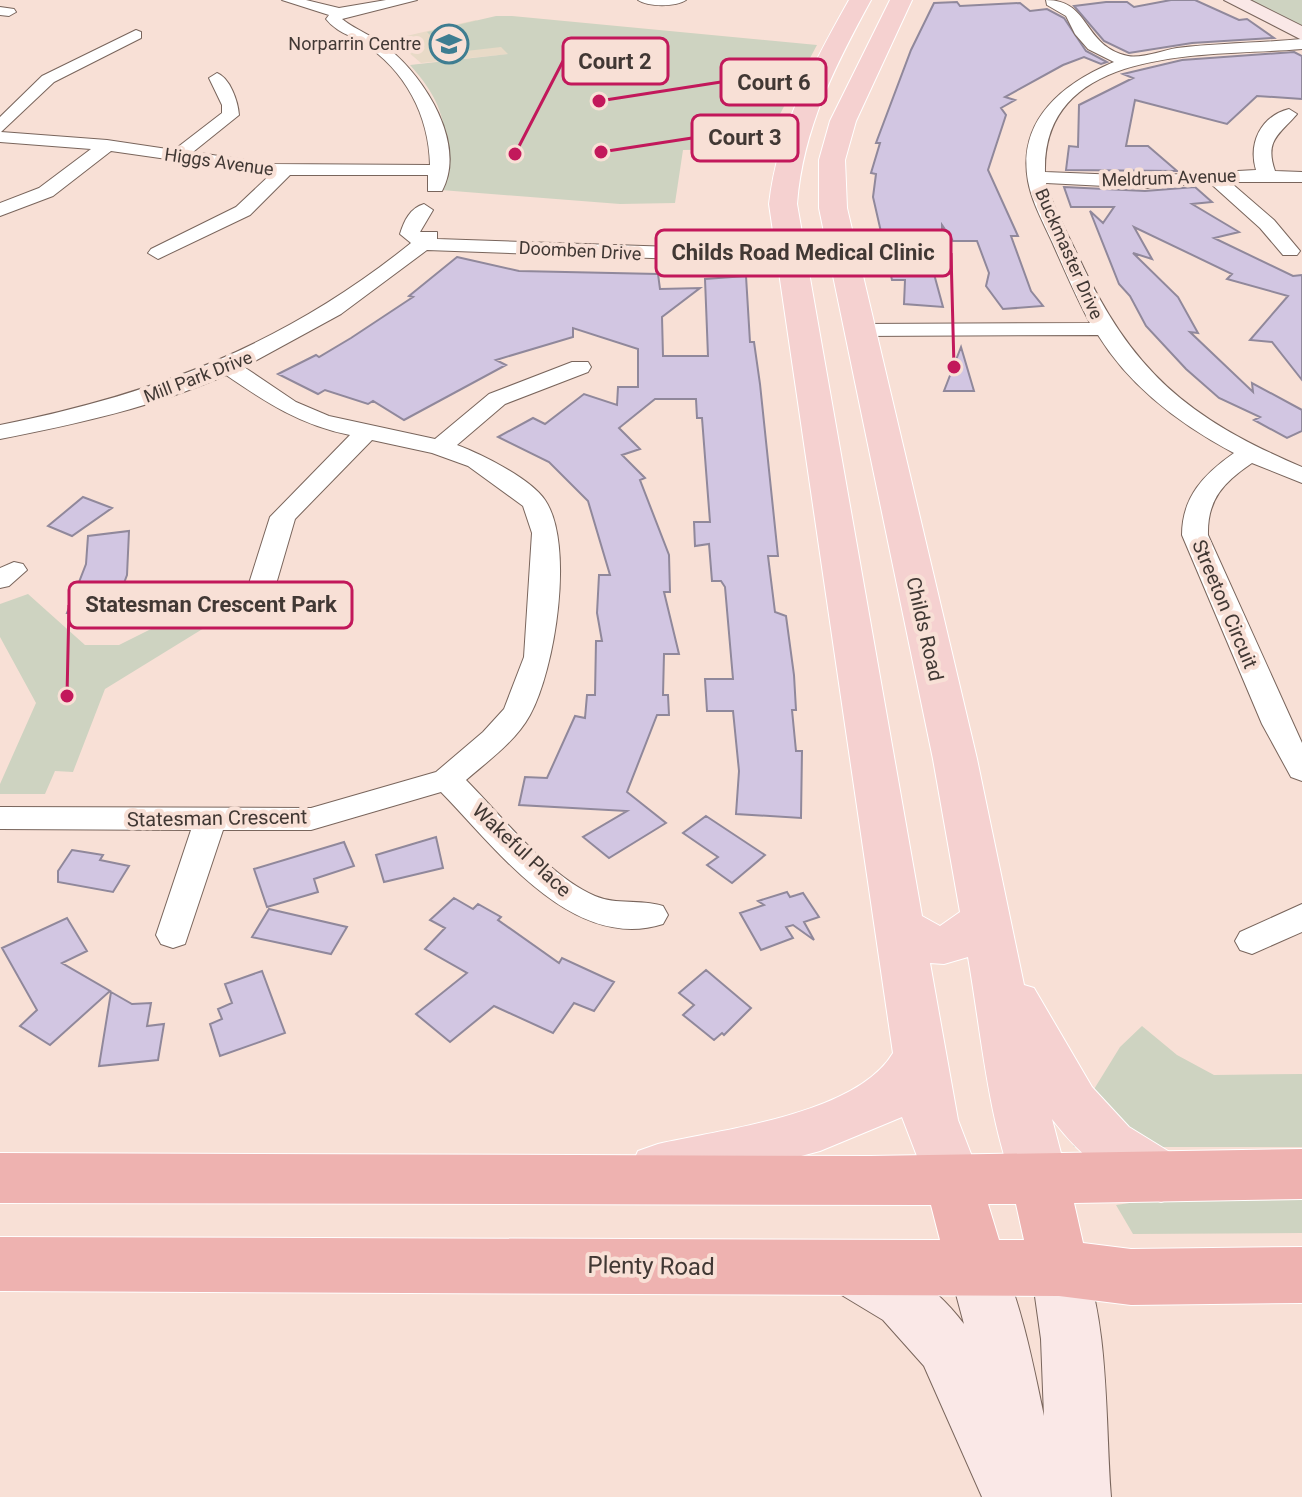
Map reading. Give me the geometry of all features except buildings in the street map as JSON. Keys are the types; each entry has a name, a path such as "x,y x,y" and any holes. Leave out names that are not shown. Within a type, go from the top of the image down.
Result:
{"highway":[{"path":"0,1178 1040,1180 1302,1174"},
{"path":"953,1180 977,1268"},
{"name":"Childs Road","path":"1040,1180 1059,1268"},
{"name":"Plenty Road","path":"0,1264 1059,1268 1131,1277 1302,1275"}],"main road":[{"path":"860,0 797,121 785,165 783,204 930,1120 953,1180"},
{"name":"Childs Road","path":"901,0 843,121 832,160 833,208 955,759 1040,1180"},
{"path":"792,274 813,265 834,264 843,259"},
{"path":"792,274 825,323 859,330"},
{"path":"901,927 926,945 940,948 989,939 1053,1075 1102,1140 1126,1160 1161,1177"},
{"path":"610,1181 798,1134 875,1106 898,1090 920,1053"}],"street":[{"path":"645,0 679,0"},
{"path":"1234,0 1298,38"},
{"path":"296,3 318,15 342,19 395,2"},
{"path":"1052,2 1073,13 1079,33 1088,42 1130,63"},
{"path":"342,19 387,54 412,80 430,114 436,144 433,170 437,183 410,229 423,239"},
{"path":"0,127 48,79 136,35"},
{"name":"Buckmaster Drive","path":"1298,38 1262,46 1184,53 1130,63 1088,79 1058,101 1046,122 1036,177 1103,329 1125,360 1182,411 1252,452 1302,476"},
{"path":"176,157 230,115 230,105 217,78"},
{"path":"1267,175 1260,143 1267,129 1289,114"},
{"name":"Higgs Avenue","path":"0,137 107,145 284,170 433,170"},
{"path":"0,210 46,192 107,145"},
{"path":"158,253 234,219 265,195 284,170"},
{"name":"Meldrum Avenue","path":"1036,177 1145,182 1267,175 1302,177"},
{"path":"1214,177 1267,224 1290,251"},
{"name":"Doomben Drive","path":"423,239 594,253 717,254 792,274"},
{"name":"Mill Park Drive","path":"0,432 137,400 229,367 297,335 377,278 423,239"},
{"path":"859,330 1103,329"},
{"name":"Statesman Crescent","path":"0,818 311,819 447,780 494,739 517,713 530,686 538,657 545,533 534,502 477,461 439,447 364,434 304,415 229,367"},
{"path":"439,447 466,428 497,399 580,367"},
{"path":"253,615 283,517 364,434"},
{"name":"Streeton Circuit","path":"1252,452 1216,477 1204,490 1196,505 1195,535 1271,711 1302,770"},
{"name":"Wakeful Place","path":"447,780 545,876 579,904 594,909 651,915"},
{"path":"173,935 210,820"},
{"path":"1252,941 1302,917"},
{"path":"849,1268 885,1285 929,1323 945,1346 1014,1497"},
{"path":"977,1268 997,1335 1029,1497"},
{"path":"1059,1268 1070,1339 1079,1497"}],"shaded area":[{"name":"Norparrin Centre","path":"476,20 509,54 421,63 393,39"}],"green space":[{"path":"1245,0 1302,0 1302,33"},
{"path":"496,16 817,45 780,114 768,149 683,150 675,203 620,204 441,190 445,154 443,123 432,95 410,65 508,54 501,47 466,51 446,36 432,37 427,32"},
{"path":"28,594 85,645 119,645 197,606 219,603 209,625 105,689 73,772 55,771 45,794 0,794 0,784 36,703 0,637 0,604"},
{"path":"1142,1026 1177,1055 1214,1075 1302,1074 1302,1147 1074,1147 1063,1121 1080,1112 1120,1047"},
{"path":"1302,1200 1302,1233 1133,1234 1116,1205 1143,1201"}],"place":[{"name":"Norparrin Centre","path":"449,44"},
{"name":"Court 6","path":"599,101"},
{"name":"Court 3","path":"601,152"},
{"name":"Court 2","path":"515,154"},
{"name":"Childs Road Medical Clinic","path":"954,367"},
{"name":"Statesman Crescent Park","path":"67,696"}]}
